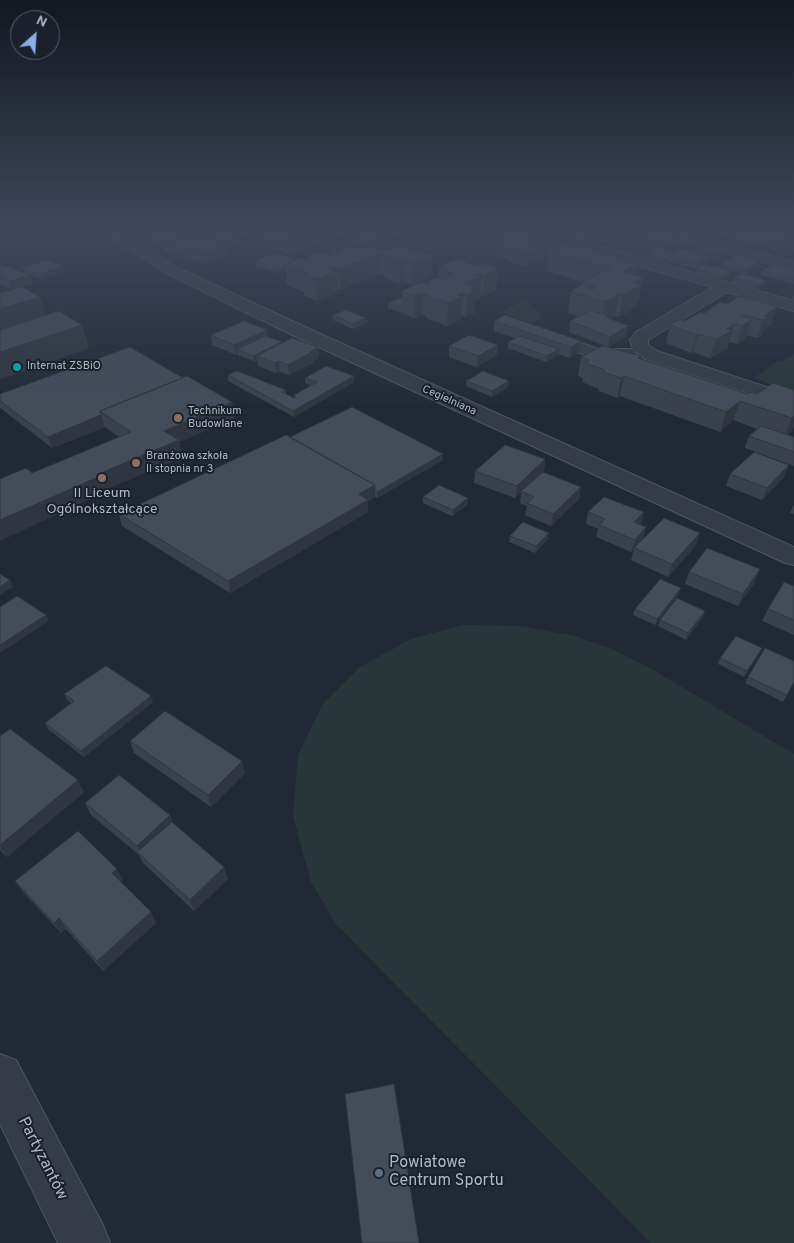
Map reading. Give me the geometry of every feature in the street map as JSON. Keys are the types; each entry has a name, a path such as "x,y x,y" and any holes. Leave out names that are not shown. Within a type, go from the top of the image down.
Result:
{"street":[{"name":"Cegielniana","path":"217,292 306,335 794,557"},
{"path":"643,351 639,343 640,338 716,292"},
{"path":"746,292 794,306"},
{"path":"525,329 598,354 643,351 794,402"},
{"name":"Partyzantów","path":"0,1076 85,1243"}],"shaded area":[{"path":"526,299 542,318 533,323 501,312"},
{"path":"794,354 794,393 754,378 778,361 781,362"},
{"path":"463,625 519,626 575,636 612,649 650,668 794,754 794,1243 651,1243 336,924 311,882 293,816 298,755 323,704 360,667 411,639"}],"building":[{"path":"31,292 40,297 0,309 0,293"},
{"path":"405,292 473,292 467,295 463,293 458,295 462,297 448,303 422,293 415,296"},
{"path":"574,292 628,292 623,295 619,294 605,302"},
{"path":"739,296 777,307 764,316 768,317 763,320 743,314 740,316 752,319 742,326 734,324 727,329 732,331 716,339 696,335 670,325 680,319 685,321 700,313 703,314 720,302 727,304"},
{"path":"402,297 402,308 388,303"},
{"path":"346,310 366,318 353,324 332,315"},
{"path":"590,310 628,326 610,337 570,321"},
{"path":"59,311 82,325 0,352 0,330"},
{"path":"505,315 581,341 571,347 494,321"},
{"path":"244,321 267,330 234,345 211,335"},
{"path":"469,335 498,345 478,356 449,346"},
{"path":"266,336 282,342 253,356 237,349"},
{"path":"520,336 559,349 547,356 508,342"},
{"path":"292,338 318,347 288,365 279,361 275,363 257,356"},
{"path":"602,346 641,356 638,358 748,394 751,392 757,394 773,383 794,390 794,416 792,418 740,401 726,412 624,376 621,378 603,372 605,370 585,363 590,360 581,357"},
{"path":"130,347 183,378 100,411 101,415 48,437 0,401 0,394"},
{"path":"326,366 354,376 293,411 228,375 237,371 286,390 282,392 294,398 296,397 294,395 317,382 305,378"},
{"path":"483,371 509,381 492,391 466,381"},
{"path":"187,376 232,402 164,431 179,440 103,472 105,474 0,520 0,479 26,468 32,473 131,432 100,411"},
{"path":"352,407 443,454 377,492 375,491 375,485 290,437"},
{"path":"761,426 794,437 794,452 749,436"},
{"path":"286,435 375,485 359,494 368,500 228,581 119,514"},
{"path":"505,445 545,459 517,486 475,471"},
{"path":"754,452 789,465 767,488 730,474"},
{"path":"543,472 581,487 553,514 527,503 534,497 521,491"},
{"path":"439,485 468,498 453,510 423,497"},
{"path":"604,497 644,512 634,522 646,527 635,540 599,525 605,519 588,512"},
{"path":"664,518 700,533 672,564 634,548"},
{"path":"523,522 549,533 536,546 510,536"},
{"path":"707,548 760,569 743,594 689,572"},
{"path":"0,574 10,580 0,587"},
{"path":"660,579 681,588 657,619 635,609"},
{"path":"784,582 794,586 794,620 768,609"},
{"path":"17,596 46,615 0,645 0,607"},
{"path":"677,598 705,611 688,633 660,620"},
{"path":"736,636 762,648 747,671 720,658"},
{"path":"765,648 794,661 794,682 787,695 748,677"},
{"path":"106,666 151,696 81,751 45,723 74,701 64,694"},
{"path":"165,711 242,761 208,795 130,741"},
{"path":"10,729 78,780 0,845 0,736"},
{"path":"119,775 170,815 137,846 85,803"},
{"path":"172,822 224,867 190,900 137,852"},
{"path":"78,831 117,869 112,873 151,912 97,961 59,918 54,923 15,881"},
{"path":"394,1084 419,1243 362,1243 345,1094"}],"place":[{"name":"Internat ZSBiO","path":"17,367"},
{"name":"Technikum Budowlane","path":"178,418"},
{"name":"Branżowa szkoła II stopnia nr 3","path":"136,463"},
{"name":"II Liceum Ogólnokształcące","path":"102,478"},
{"name":"Powiatowe Centrum Sportu","path":"379,1173"}]}
